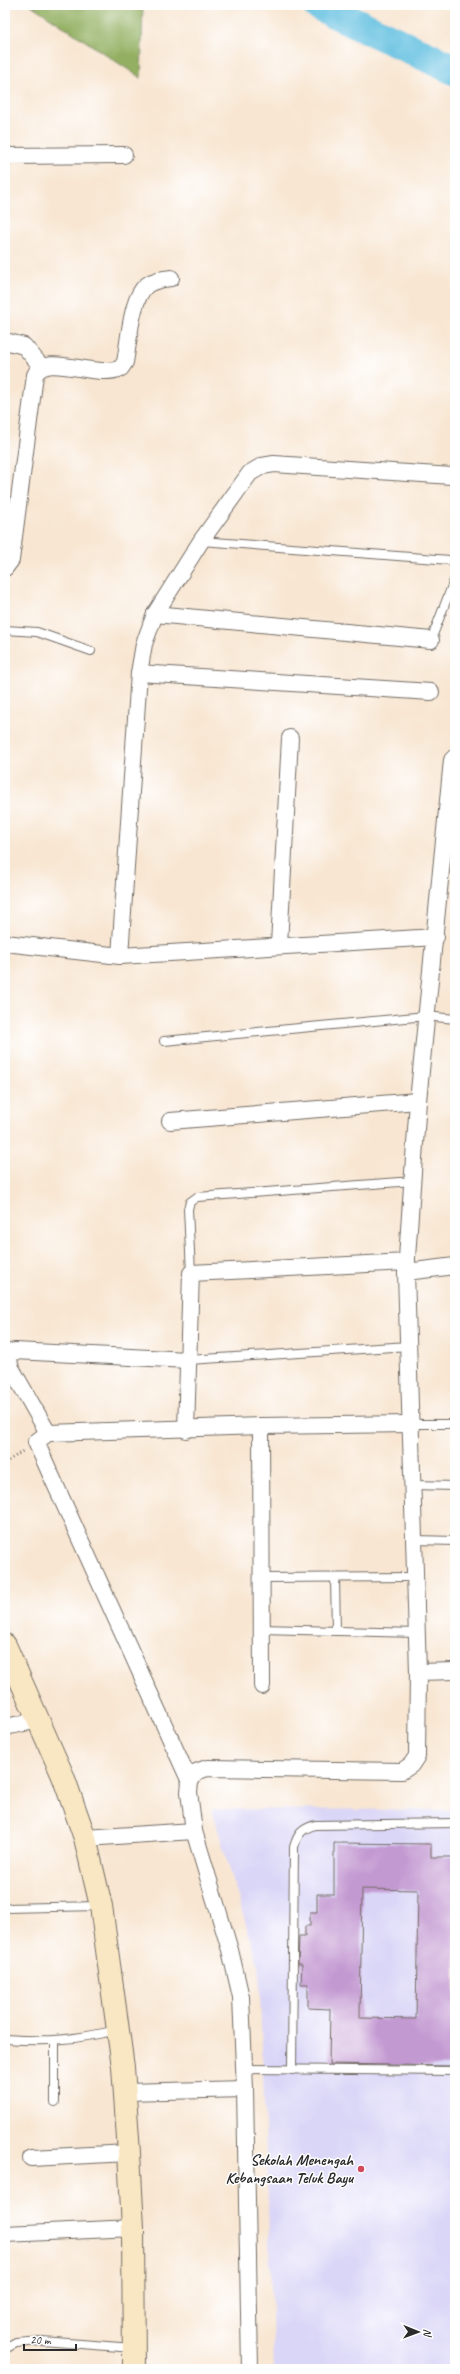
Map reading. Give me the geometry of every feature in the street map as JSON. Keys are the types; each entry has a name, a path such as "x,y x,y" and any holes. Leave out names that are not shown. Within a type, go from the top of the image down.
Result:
{"main road":[{"path":"5,1645 64,1776 85,1838 100,1906 118,2030 130,2153 133,2228 134,2359"}],"street":[{"path":"5,156 124,155"},
{"path":"5,568 12,560 35,375 41,366 48,364 105,373 121,368 126,362 136,304 140,293 147,285 157,280 171,278"},
{"path":"5,341 24,346 41,366"},
{"path":"120,956 139,673 144,644 155,614 201,541 250,473 262,466 274,464 452,476"},
{"path":"155,614 430,640"},
{"path":"139,673 431,692"},
{"path":"279,945 290,738"},
{"path":"190,1782 196,1772 207,1768 402,1771 411,1765 417,1756 418,1672 407,1267 418,1101 426,1016 436,937 452,760 455,757"},
{"path":"5,943 120,956 279,945 436,937"},
{"path":"170,1121 418,1101"},
{"path":"186,1430 191,1273 455,1266"},
{"path":"48,1433 10,1366 9,1357 11,1352 15,1350 188,1360"},
{"path":"250,2369 245,2090 241,1997 236,1974 194,1831 190,1782 36,1442 48,1433 186,1430 261,1426 412,1424"},
{"path":"261,1426 262,1686"},
{"path":"418,1672 455,1671"},
{"path":"5,1727 40,1720"},
{"path":"85,1838 194,1831"},
{"path":"125,2092 245,2090"},
{"path":"31,2158 130,2153"},
{"path":"5,2234 133,2228"}],"lane":[{"path":"201,541 450,560 455,564"},
{"path":"430,640 455,578"},
{"path":"5,630 37,632 91,650"},
{"path":"164,1041 426,1016 455,1019"},
{"path":"191,1273 188,1209 190,1202 197,1197 413,1181"},
{"path":"188,1360 409,1346"},
{"path":"412,1424 455,1424"},
{"path":"414,1485 455,1486"},
{"path":"415,1540 455,1541"},
{"path":"261,1578 416,1577"},
{"path":"336,1578 336,1631"},
{"path":"261,1629 417,1633"},
{"path":"292,2070 294,1846 297,1836 304,1828 315,1825 455,1823"},
{"path":"5,1908 100,1906"},
{"path":"5,2039 55,2042 118,2030"},
{"path":"55,2042 55,2102"},
{"path":"244,2069 455,2071"},
{"path":"5,2349 16,2343 42,2341 134,2359"}],"shaded area":[{"name":"Sekolah Menengah Kebangsaan Teluk Bayu","path":"212,1809 455,1810 455,2369 274,2369 259,1969"}],"green space":[{"path":"31,5 143,5 141,78"}],"building":[{"path":"334,1843 431,1844 431,1857 455,1857 455,2066 329,2064 330,2009 308,2008 308,1984 301,1984 302,1964 298,1964 299,1936 305,1936 305,1926 310,1926 310,1912 317,1912 317,1894 334,1894","holes":["362,1889 418,1890 416,2019 360,2018"]}],"waterway":[{"path":"318,5 455,70"}],"place":[{"name":"Sekolah Menengah Kebangsaan Teluk Bayu","path":"361,2169"}]}
